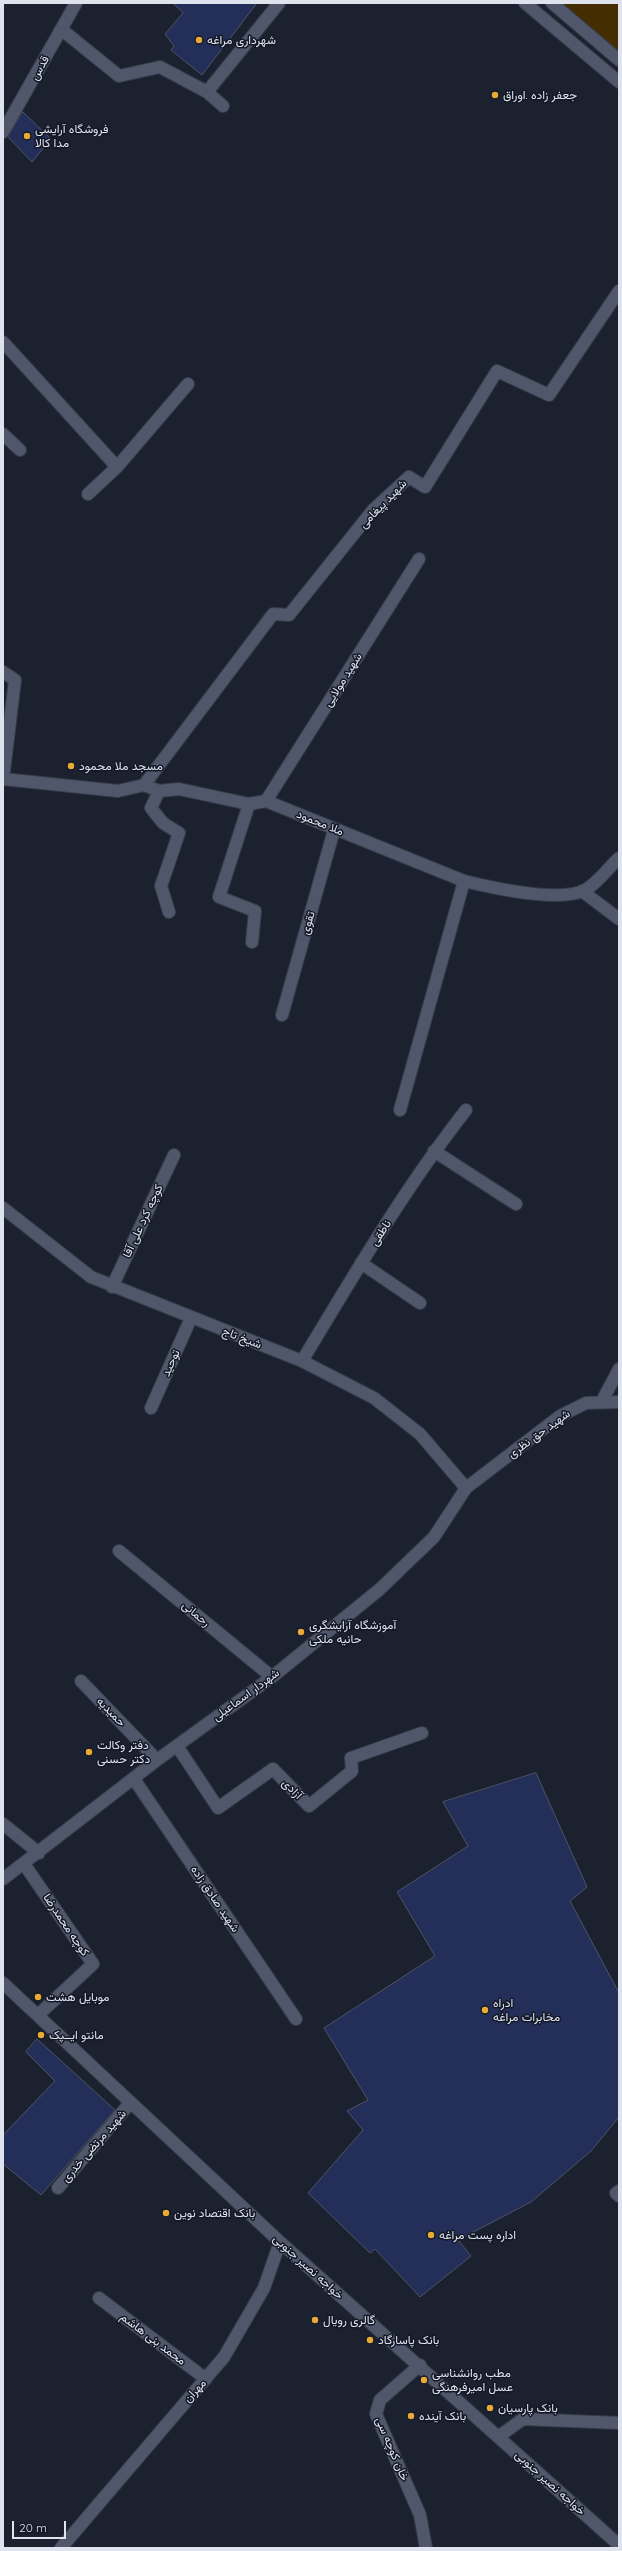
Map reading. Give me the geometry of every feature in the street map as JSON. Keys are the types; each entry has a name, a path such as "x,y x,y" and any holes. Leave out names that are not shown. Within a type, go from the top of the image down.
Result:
{"street":[{"name":"قدس","path":"3,132 76,3"},
{"path":"207,92 279,3"},
{"path":"525,3 619,82"},
{"path":"552,3 619,60"},
{"path":"61,29 119,76 160,67 207,92 223,106"},
{"name":"شهید پیغامی","path":"144,785 273,614 289,615 373,510 409,477 425,487 498,371 549,395 619,291"},
{"path":"3,342 117,467"},
{"path":"88,494 117,467 188,384"},
{"path":"3,434 20,450"},
{"name":"شهید مولایی","path":"266,801 419,559"},
{"path":"3,672 15,680 3,779 118,791 144,785 159,791 179,789 249,804 266,801"},
{"path":"159,791 151,808 163,823 179,833 161,886 169,912"},
{"name":"ملا محمود","path":"266,801 334,830 397,853 464,881 498,890 568,895 586,889 619,858"},
{"path":"249,804 219,898 255,911 252,942"},
{"name":"تقوی","path":"282,1015 334,830"},
{"path":"400,1110 464,881"},
{"path":"582,891 619,919"},
{"name":"ناطقی","path":"302,1361 361,1263 434,1151 466,1110"},
{"path":"434,1151 516,1204"},
{"name":"کوچه کرد علی آقا","path":"112,1287 174,1155"},
{"name":"شیخ تاج","path":"3,1208 91,1277 112,1287 302,1361 374,1398 420,1434 466,1488"},
{"path":"361,1263 420,1303"},
{"name":"توحید","path":"150,1408 191,1318"},
{"path":"602,1401 619,1369"},
{"name":"شهید حق نظری","path":"466,1488 560,1416 586,1403 602,1401 619,1402"},
{"name":"شهردار اسماعیلی","path":"3,1879 39,1853 157,1760 272,1677 380,1588 434,1537 466,1488"},
{"name":"رحمانی","path":"119,1551 272,1677"},
{"name":"حمیدیه","path":"81,1681 157,1760"},
{"name":"آزادی","path":"177,1746 218,1808 273,1770 309,1806 352,1771 351,1758 422,1733"},
{"name":"شهید صادق زاده","path":"134,1779 296,2018"},
{"path":"3,1824 39,1853"},
{"name":"کوچه محمدرضا","path":"24,1864 93,1964 38,2015"},
{"name":"خواجه نصیر جنوبی","path":"3,1983 280,2242 420,2365 498,2438 619,2545"},
{"name":"شهید مرتضی خدری","path":"58,2188 130,2103"},
{"path":"619,2191 616,2193 619,2196"},
{"name":"مهران","path":"61,2548 83,2524 178,2409 224,2357 264,2288 280,2242"},
{"name":"محمد بنی هاشم","path":"99,2298 206,2379"},
{"name":"خان کوچه سی","path":"420,2365 380,2400 376,2414 420,2515 426,2548"},
{"path":"498,2438 523,2419 619,2423"}],"shaded area":[{"path":"554,3 619,3 619,58"}],"building":[{"name":"شهرداری مراغه","path":"173,3 257,3 202,75 171,50 174,46 165,34 183,13"},
{"name":"فروشگاه آرایشی مدا کالا","path":"23,112 51,139 32,162 8,137"},
{"name":"ادراه مخابرات مراغه","path":"536,1773 587,1887 570,1901 619,1993 619,2117 591,2151 531,2202 458,2240 471,2256 420,2297 375,2249 370,2253 308,2193 363,2130 347,2111 368,2100 324,2028 435,1956 397,1892 468,1846 443,1802"},
{"path":"37,2039 115,2110 41,2195 3,2164 3,2135 55,2081 26,2052"}],"place":[{"name":"شهرداری مراغه","path":"199,40"},
{"name":"جعفر زاده .اوراق","path":"495,95"},
{"name":"فروشگاه آرایشی مدا کالا","path":"27,136"},
{"name":"مسجد ملا محمود","path":"71,766"},
{"name":"آموزشگاه آرایشگری حانیه ملکی","path":"301,1632"},
{"name":"دفتر وکالت دکتر حسنی","path":"89,1752"},
{"name":"موبایل هشت","path":"38,1997"},
{"name":"ادراه مخابرات مراغه","path":"485,2010"},
{"name":"مانتو ایــپک","path":"41,2035"},
{"name":"بانک اقتصاد نوین","path":"166,2213"},
{"name":"اداره پست مراغه","path":"431,2235"},
{"name":"گالری رویال","path":"315,2320"},
{"name":"بانک پاسارگاد","path":"370,2340"},
{"name":"مطب روانشناسی عسل امیرفرهنگی","path":"424,2380"},
{"name":"بانک پارسیان","path":"490,2408"},
{"name":"بانک آینده","path":"411,2416"}]}
